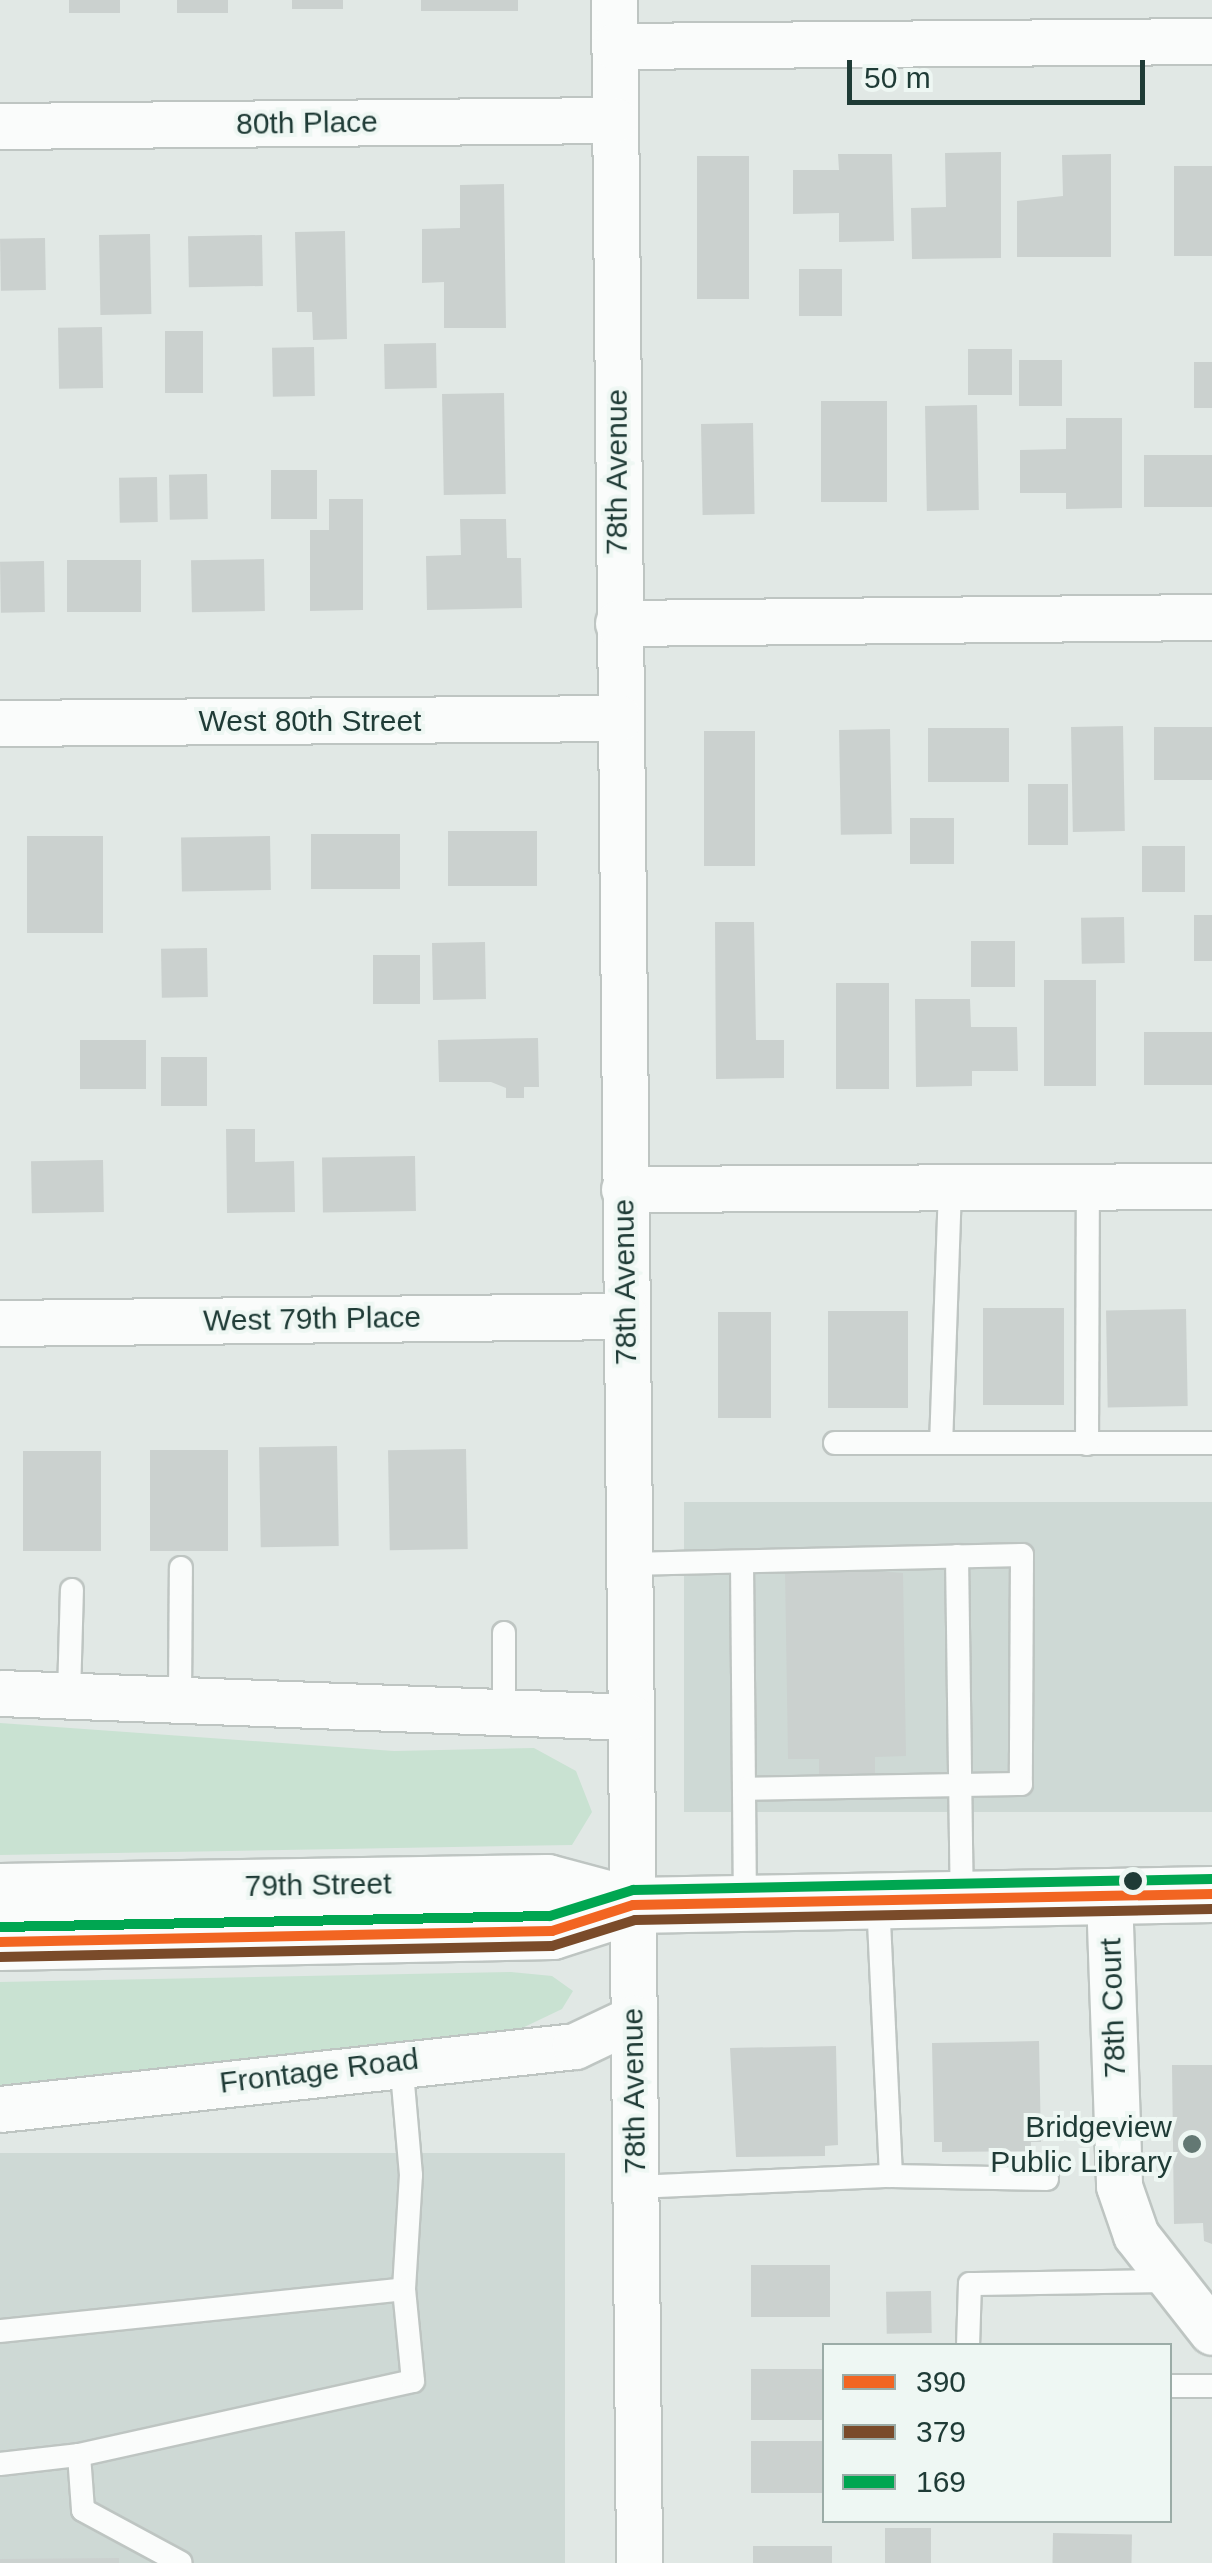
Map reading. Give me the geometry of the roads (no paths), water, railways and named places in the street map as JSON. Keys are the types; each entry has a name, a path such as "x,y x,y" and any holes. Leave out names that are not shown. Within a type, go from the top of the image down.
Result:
{"main road":[{"name":"79th Street","path":"0,1891 546,1882 632,1905 1212,1894"},
{"name":"79th Street","path":"0,1942 552,1931 632,1905"}],"street":[{"name":"78th Avenue","path":"614,0 638,2563"},
{"path":"614,46 1212,41"},
{"name":"80th Place","path":"0,126 614,120"},
{"path":"618,623 1212,617"},
{"name":"West 80th Street","path":"0,724 619,718"},
{"path":"624,1189 1212,1186"},
{"name":"West 79th Place","path":"0,1323 624,1316"},
{"path":"0,1693 504,1708 630,1716"},
{"name":"78th Court","path":"1109,1896 1119,2186 1136,2235 1212,2332"},
{"name":"Frontage Road","path":"0,2109 401,2060 575,2046 634,2018"}],"lane":[{"path":"1088,1187 1088,1444"},
{"path":"941,1443 950,1188"},
{"path":"835,1443 1212,1443"},
{"path":"628,1564 1022,1555 1021,1784 746,1789"},
{"path":"957,1556 962,1899"},
{"path":"742,1562 745,1903"},
{"path":"180,1698 181,1568"},
{"path":"69,1695 72,1590"},
{"path":"504,1633 504,1708"},
{"path":"878,1902 891,2176"},
{"path":"0,2464 79,2455 412,2381 404,2289 411,2176 401,2060"},
{"path":"635,2186 891,2176 1048,2179"},
{"path":"968,2343 970,2284 1170,2281"},
{"path":"0,2332 404,2289"},
{"path":"1172,2386 1212,2386"},
{"path":"79,2455 83,2510 181,2563"}],"place":[{"name":"Bridgeview Public Library","path":"1192,2144"}]}
